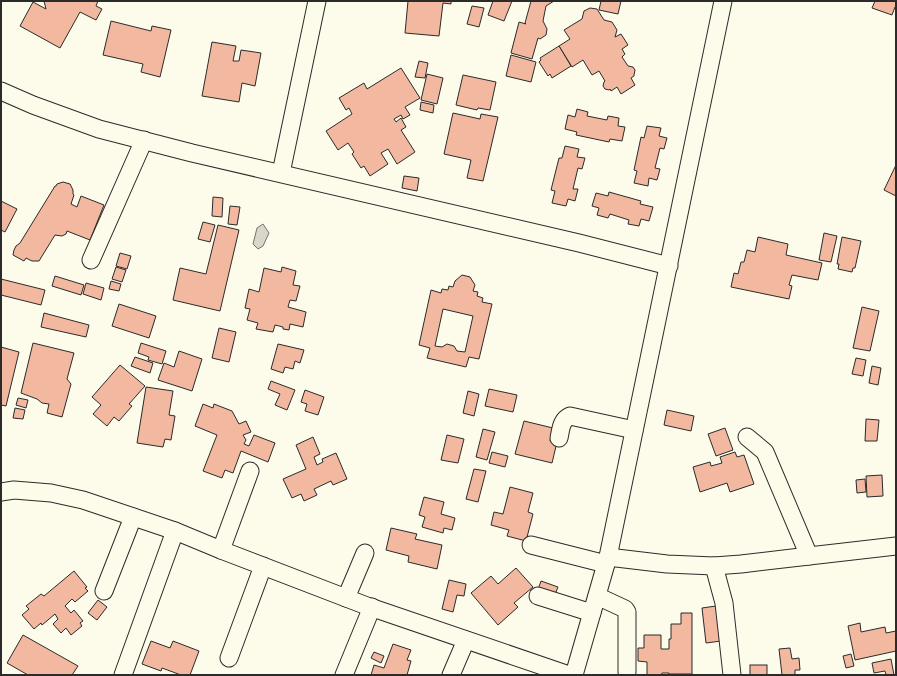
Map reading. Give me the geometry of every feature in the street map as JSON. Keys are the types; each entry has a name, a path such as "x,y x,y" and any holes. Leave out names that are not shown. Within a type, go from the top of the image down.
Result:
{"street":[{"path":"281,173 317,1"},
{"path":"574,675 607,560 723,1"},
{"path":"1,91 33,105 99,129 192,153 579,243 669,266"},
{"path":"92,260 144,140"},
{"path":"559,438 562,422 570,416 634,430"},
{"path":"747,437 765,452 809,556"},
{"path":"221,550 250,471"},
{"path":"1,492 14,490 51,493 83,500 175,532 346,598 569,675"},
{"path":"104,591 133,517"},
{"path":"123,675 175,532"},
{"path":"530,544 607,560 714,566 896,546"},
{"path":"346,598 365,553"},
{"path":"229,658 263,566"},
{"path":"714,566 724,603 732,675"},
{"path":"538,596 592,612"},
{"path":"597,596 625,609 627,612 627,672"},
{"path":"344,675 372,607"},
{"path":"452,675 466,640"}],"shaded area":[{"path":"263,224 269,233 263,246 258,249 253,244 257,228"}],"building":[{"path":"44,1 98,1 96,6 102,9 96,20 80,12 60,48 20,26 33,2 46,9"},
{"path":"408,1 451,1 451,4 443,3 439,36 405,33"},
{"path":"493,1 512,1 504,21 488,15"},
{"path":"531,1 554,1 546,6 543,21 547,29 546,35 540,39 538,38 532,59 511,53 519,22 526,24"},
{"path":"601,1 621,1 618,14 599,10"},
{"path":"875,1 896,1 896,7 892,15 872,8"},
{"path":"472,6 484,8 479,27 467,24"},
{"path":"590,8 597,9 604,20 612,22 617,30 615,37 621,34 628,45 622,49 625,54 622,57 628,66 633,67 635,70 634,76 631,78 635,85 621,94 617,87 611,91 610,89 605,89 603,86 605,81 599,71 592,75 583,60 572,67 559,46 570,39 564,30 582,19 584,11"},
{"path":"111,21 151,31 152,26 171,30 160,77 141,72 143,64 103,55"},
{"path":"212,42 236,46 233,61 239,61 241,50 261,53 255,86 242,83 239,102 202,96"},
{"path":"559,46 571,66 552,78 550,74 548,76 539,62 541,60 540,58"},
{"path":"511,55 536,62 531,82 506,76"},
{"path":"419,61 428,63 425,78 415,77"},
{"path":"401,68 420,98 405,107 410,115 403,119 401,115 394,119 396,122 401,118 406,127 401,130 415,152 397,164 388,149 381,153 388,164 370,176 364,166 361,168 352,154 354,152 348,143 338,150 326,131 352,114 349,108 346,110 339,98 364,83 367,89"},
{"path":"427,74 443,78 437,104 421,100"},
{"path":"463,75 496,82 490,110 478,108 477,110 456,105"},
{"path":"421,102 434,105 433,113 420,110"},
{"path":"577,109 588,112 587,116 607,120 608,116 619,118 618,126 625,127 622,141 610,139 609,142 576,135 577,132 565,129 568,115 575,117"},
{"path":"453,113 480,119 481,114 498,117 483,181 467,178 471,160 444,154"},
{"path":"647,126 661,128 659,136 667,138 664,149 660,148 655,168 660,169 657,180 649,178 648,186 634,183 637,171 634,170 641,137 644,138"},
{"path":"565,146 579,149 577,157 585,158 582,169 578,168 573,189 578,189 575,201 568,199 566,206 552,203 555,191 551,190 559,158 562,158"},
{"path":"896,165 896,196 884,190"},
{"path":"404,176 419,178 417,191 402,188"},
{"path":"63,182 70,184 73,190 74,195 71,204 77,207 81,196 104,205 90,240 67,231 66,234 62,236 55,235 39,261 32,261 26,258 24,261 13,255 16,246 20,243 55,186"},
{"path":"609,192 641,201 640,204 653,207 649,221 641,219 639,226 628,224 629,220 610,214 608,218 597,215 599,208 592,206 596,193 608,196"},
{"path":"213,197 223,198 222,217 212,216"},
{"path":"1,201 17,209 5,232 1,230"},
{"path":"230,206 240,207 237,225 228,224"},
{"path":"203,222 215,225 210,242 198,239"},
{"path":"218,225 239,230 220,311 173,300 180,268 206,274"},
{"path":"824,233 837,236 831,262 819,260"},
{"path":"758,237 788,244 786,255 822,263 818,280 792,275 789,285 792,286 789,299 731,287 734,273 738,274 741,262 744,262 747,250 755,252"},
{"path":"842,237 861,241 855,268 853,268 852,272 838,269 839,264 837,264"},
{"path":"120,253 131,256 127,269 116,266"},
{"path":"116,267 126,270 122,282 112,279"},
{"path":"282,267 296,271 293,285 300,286 296,301 290,300 288,307 306,312 303,327 290,324 289,330 275,325 273,332 256,329 258,323 247,320 250,309 245,308 249,289 259,292 264,268 281,272"},
{"path":"462,275 470,277 475,285 473,291 478,292 477,296 483,298 482,302 492,304 479,359 469,357 466,367 427,358 430,348 419,345 431,290 441,293 442,289 448,290 449,286 453,287 455,281","holes":["443,309 473,316 465,352 457,351 454,346 447,344 442,347 435,346"]},
{"path":"55,276 84,285 81,295 52,286"},
{"path":"1,279 45,290 41,305 1,295"},
{"path":"111,281 121,284 119,291 109,289"},
{"path":"86,283 104,288 101,300 83,294"},
{"path":"119,304 156,316 149,338 112,326"},
{"path":"862,307 879,311 870,351 853,348"},
{"path":"44,313 89,325 86,337 41,327"},
{"path":"219,328 236,332 229,362 212,358"},
{"path":"33,343 74,353 67,379 71,384 62,417 47,413 49,404 42,403 37,399 21,393"},
{"path":"141,343 166,351 162,364 148,360 149,357 138,353"},
{"path":"278,344 304,350 300,363 295,361 293,369 285,367 283,373 271,369"},
{"path":"1,347 19,352 6,406 1,405"},
{"path":"179,351 202,359 192,391 158,380 164,363 174,367"},
{"path":"135,357 153,363 150,373 131,366"},
{"path":"856,358 866,360 863,376 852,374"},
{"path":"120,365 145,386 129,404 132,406 119,421 114,417 107,426 93,414 101,405 92,397"},
{"path":"872,366 881,368 878,385 869,383"},
{"path":"271,381 295,390 287,410 275,405 280,394 268,389"},
{"path":"146,387 173,391 169,415 175,416 171,440 165,439 163,447 137,443"},
{"path":"489,389 517,395 513,412 485,406"},
{"path":"305,390 324,397 318,415 305,411 307,404 301,402"},
{"path":"468,391 479,394 474,416 463,413"},
{"path":"18,398 28,400 26,408 16,405"},
{"path":"203,404 213,408 214,404 232,411 239,424 246,421 251,432 243,435 246,440 244,444 249,446 254,435 275,443 268,462 241,451 233,473 225,470 222,478 203,471 217,435 195,426"},
{"path":"15,408 25,410 23,419 13,418"},
{"path":"667,410 694,416 691,431 664,425"},
{"path":"866,419 879,420 877,441 865,441"},
{"path":"524,421 553,428 550,441 557,442 552,463 515,454"},
{"path":"725,428 733,450 716,456 708,434"},
{"path":"483,429 495,432 487,460 476,457"},
{"path":"447,435 464,439 458,463 441,460"},
{"path":"313,437 320,454 314,457 317,465 323,462 322,459 336,453 347,479 333,485 331,481 314,489 317,495 304,501 301,494 292,498 283,479 306,469 296,445"},
{"path":"492,452 508,456 505,467 489,463"},
{"path":"735,452 737,457 744,455 754,484 730,492 727,483 700,492 693,467 710,462 711,466 722,463 720,457"},
{"path":"474,469 486,471 478,502 466,499"},
{"path":"882,475 883,496 867,497 866,476"},
{"path":"865,479 866,492 857,493 856,480"},
{"path":"510,487 533,493 528,512 533,514 526,541 507,536 509,530 491,525 494,512 503,514"},
{"path":"424,497 444,502 441,514 455,518 452,530 444,528 443,533 422,527 425,517 419,515"},
{"path":"391,528 417,534 415,539 442,545 437,569 408,562 409,556 386,550"},
{"path":"516,568 533,587 514,603 518,607 498,625 471,593 491,576 498,584"},
{"path":"74,571 87,587 85,588 88,591 75,602 72,599 65,606 71,613 74,610 83,621 80,623 82,626 71,635 66,628 61,633 53,624 58,619 55,614 42,625 41,623 34,629 22,615 29,609 26,606 41,594 44,596"},
{"path":"449,580 466,584 464,596 457,595 453,612 442,609"},
{"path":"541,581 558,587 554,597 537,592"},
{"path":"98,600 107,607 97,620 88,613"},
{"path":"716,606 721,641 706,643 702,608"},
{"path":"681,613 692,613 692,674 662,673 661,675 647,675 647,662 638,661 638,648 644,648 644,635 661,635 661,649 669,649 671,624 681,624"},
{"path":"860,623 861,632 885,627 886,633 896,631 896,651 855,660 848,626"},
{"path":"23,635 78,666 72,675 28,675 7,663"},
{"path":"151,641 170,648 173,641 199,651 190,675 181,675 162,668 161,671 142,664"},
{"path":"393,644 411,650 407,660 411,661 407,675 371,675 374,665 384,668"},
{"path":"790,648 792,659 799,658 800,670 795,670 795,675 782,675 779,649"},
{"path":"374,652 384,656 381,663 371,658"},
{"path":"851,654 854,666 846,668 843,656"},
{"path":"891,659 894,675 886,675 885,671 874,673 872,663"},
{"path":"750,665 767,665 767,675 750,675"}]}
